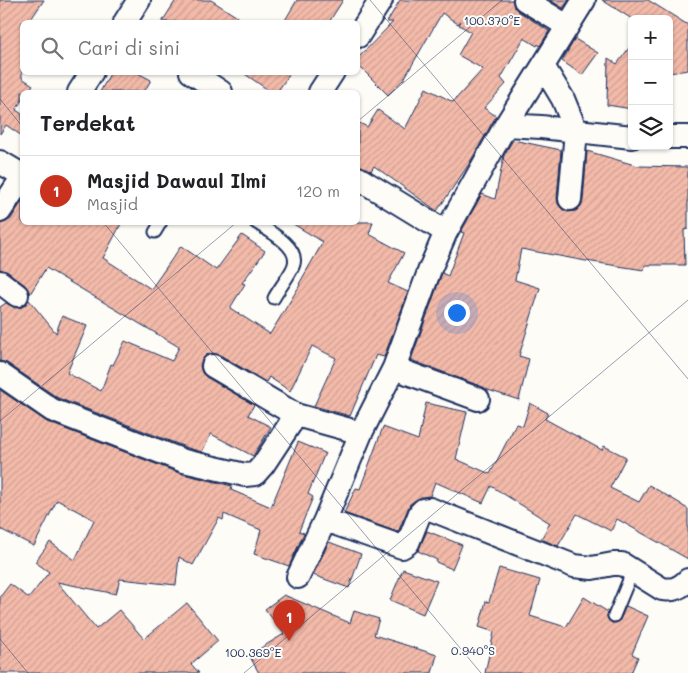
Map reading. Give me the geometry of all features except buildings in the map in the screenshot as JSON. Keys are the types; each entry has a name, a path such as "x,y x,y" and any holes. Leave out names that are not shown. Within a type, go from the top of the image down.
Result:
{"street":[{"path":"126,20 139,0"},
{"path":"360,33 381,0"},
{"path":"525,0 567,26"},
{"path":"298,577 325,520 361,433 394,368 430,269 446,232 506,125 584,0"},
{"path":"543,66 563,99 576,131 570,199"},
{"path":"80,90 90,75"},
{"path":"196,75 218,90"},
{"path":"321,90 331,75"},
{"path":"506,125 628,137"},
{"path":"673,137 688,137"},
{"path":"0,162 20,175"},
{"path":"0,211 20,179"},
{"path":"360,179 446,232"},
{"path":"213,366 296,415 361,433"},
{"path":"394,368 478,400"},
{"path":"0,374 52,410 184,461 245,475 255,474 263,465 296,415"},
{"path":"325,520 402,547 408,542 420,513 423,510 430,509 574,566 592,568 622,564 662,589 670,590 677,589 688,580"}],"lane":[{"path":"259,225 284,242 294,256 294,263 274,298"},
{"path":"614,616 633,570"}],"place":[{"name":"Masjid Dawaul Ilmi","path":"289,641"}]}
